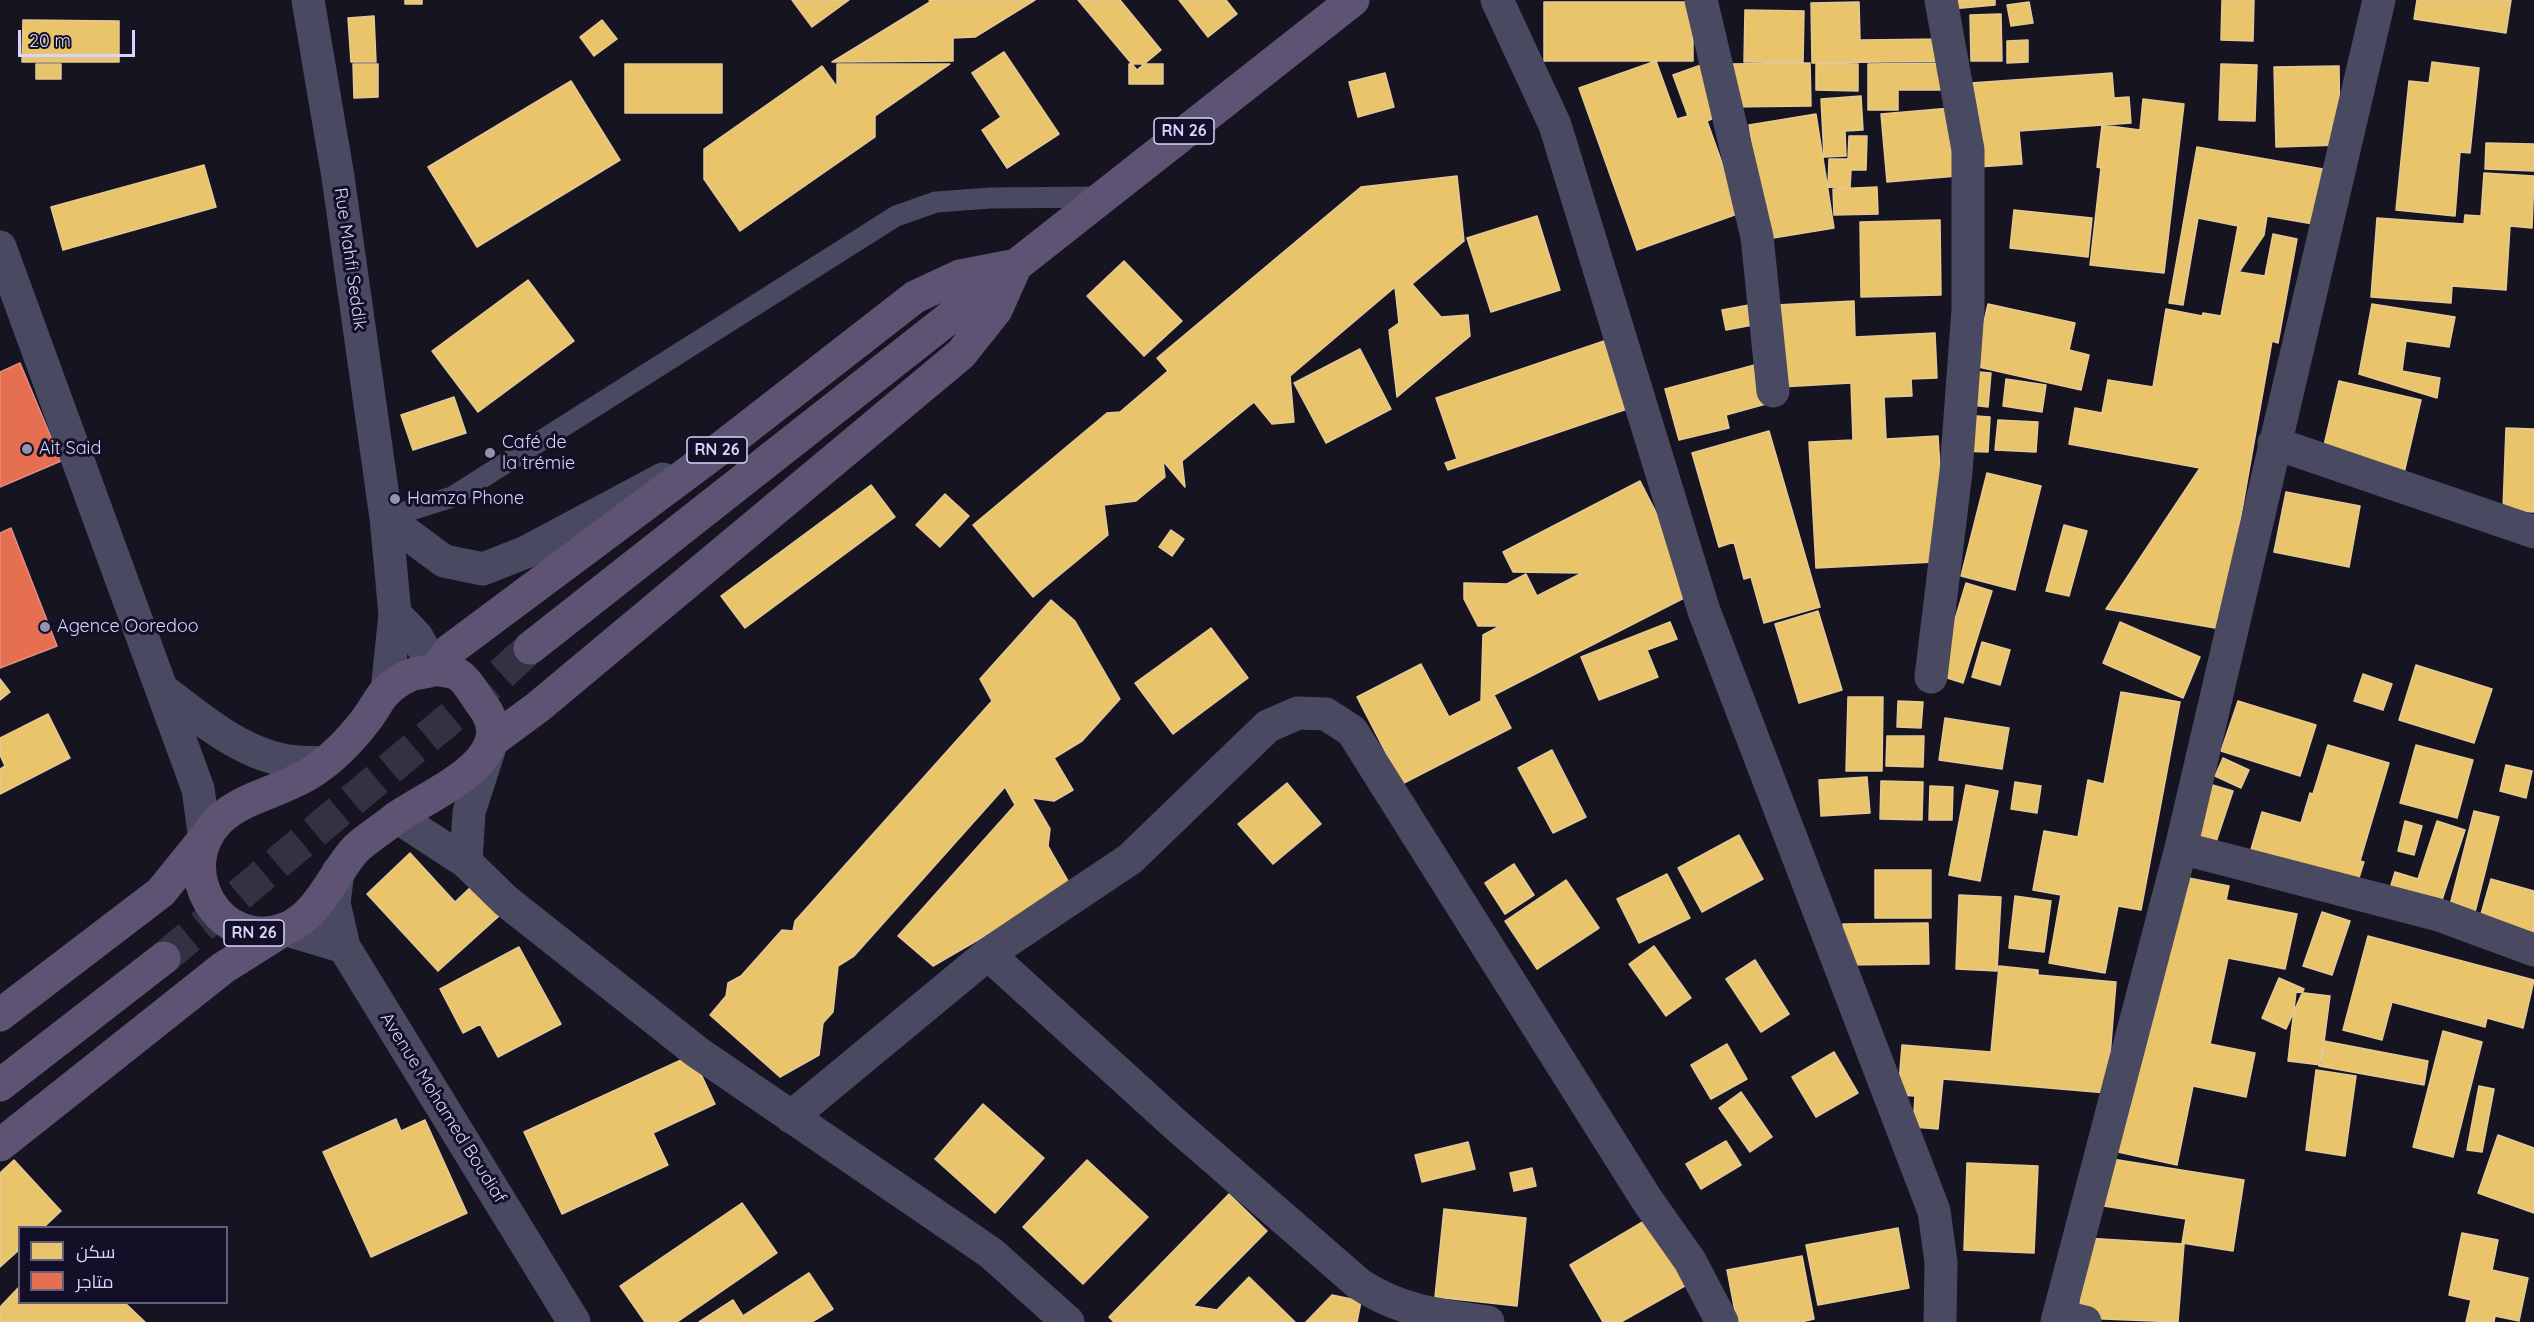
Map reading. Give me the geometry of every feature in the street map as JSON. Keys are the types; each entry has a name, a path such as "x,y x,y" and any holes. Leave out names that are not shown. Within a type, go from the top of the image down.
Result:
{"main road":[{"name":"RN 26","path":"530,648 1353,0"},
{"name":"RN 26","path":"0,1015 161,892 219,820 240,804 308,775 340,752 387,691 412,674 435,669 450,650 717,451 915,297 960,276 1017,265"},
{"name":"RN 26","path":"0,1145 224,968 301,919 319,901 355,849 397,817 459,781 478,762 492,741 538,707 961,354 996,310 1017,265"},
{"path":"435,669 459,675 490,715 492,741"},
{"name":"RN 26","path":"205,838 198,864 201,885 213,910 228,924 251,933 284,929"},
{"path":"0,1085 164,958"}],"street":[{"name":"Rue Mahfi Seddik","path":"308,0 339,177 386,518 395,614 387,691"},
{"path":"1497,0 1555,125 1704,611 1934,1211 1941,1262 1940,1322"},
{"path":"1701,0 1757,237 1773,391"},
{"path":"1931,677 1956,471 1968,309 1968,150 1941,0"},
{"path":"2067,1320 2181,848 2379,0"},
{"path":"0,247 198,789 205,838"},
{"path":"2274,443 2534,532"},
{"path":"386,518 444,561 483,569 526,552 717,451"},
{"path":"395,614 417,637 435,669"},
{"path":"163,690 201,719 252,750 283,760 324,763"},
{"path":"791,1117 988,954 1130,859 1268,726 1299,713 1326,714 1352,731 1647,1200 1690,1261 1722,1322"},
{"path":"466,862 469,812 492,741"},
{"path":"397,817 466,862 506,901 697,1052 991,1253 1068,1322"},
{"path":"2181,848 2439,915 2534,950"},
{"name":"Avenue Mohamed Boudiaf","path":"338,872 334,903 344,947 574,1322"},
{"path":"284,929 344,947"},
{"path":"988,954 1176,1125 1359,1284 1381,1299 1418,1312 1488,1322"}],"lane":[{"path":"386,518 453,497 896,216 936,202 991,198 1101,197"}],"building: سكن":[{"path":"405,0 422,0 422,4 405,4"},
{"path":"792,0 849,0 812,27"},
{"path":"929,0 1035,0 975,37 953,38 953,61 832,62 930,2"},
{"path":"1078,0 1120,0 1161,50 1137,70"},
{"path":"1179,0 1226,0 1237,14 1208,37"},
{"path":"1950,0 1995,0 1995,5 1951,9"},
{"path":"2222,0 2254,0 2253,41 2221,40"},
{"path":"2417,0 2511,0 2506,33 2414,19"},
{"path":"1544,2 1693,2 1693,61 1544,61"},
{"path":"1859,2 1860,40 1945,39 1945,61 1812,63 1811,3"},
{"path":"2029,2 2033,23 2011,26 2007,5"},
{"path":"1745,10 1804,11 1803,62 1744,62"},
{"path":"2001,14 2002,61 1971,61 1970,15"},
{"path":"374,16 376,62 351,62 348,18"},
{"path":"23,20 119,21 119,62 22,62"},
{"path":"602,20 617,39 594,56 580,37"},
{"path":"2028,40 2028,62 2007,63 2007,41"},
{"path":"1004,52 1059,134 1007,168 982,130 1001,117 972,73"},
{"path":"1656,61 1677,119 1688,116 1673,75 1701,65 1719,116 1707,121 1740,213 1637,250 1579,88"},
{"path":"2432,62 2479,68 2470,153 2460,152 2455,216 2396,210 2409,81 2429,83"},
{"path":"1810,63 1811,106 1728,107 1728,64"},
{"path":"1946,63 1947,90 1898,90 1898,110 1868,110 1868,64"},
{"path":"36,64 61,64 61,79 36,79"},
{"path":"353,64 378,64 378,97 354,98"},
{"path":"625,64 722,64 722,113 625,113"},
{"path":"837,64 950,64 875,116 875,137 740,231 704,179 704,149 822,66 837,87"},
{"path":"1129,64 1163,64 1163,84 1129,84"},
{"path":"1816,64 1858,64 1858,91 1816,90"},
{"path":"2221,64 2257,65 2255,121 2219,120"},
{"path":"2339,66 2340,145 2276,147 2274,67"},
{"path":"1385,73 1394,107 1358,117 1349,82"},
{"path":"2112,73 2114,98 2129,97 2131,123 2019,131 2022,164 1977,167 1971,83"},
{"path":"571,81 620,160 477,247 428,167"},
{"path":"1861,96 1863,130 1845,131 1846,156 1824,157 1821,99"},
{"path":"2143,99 2184,104 2164,273 2090,265 2101,168 2097,167 2102,125 2140,130"},
{"path":"1951,108 1957,176 1887,182 1881,114"},
{"path":"1816,114 1834,228 1767,239 1749,125"},
{"path":"1849,136 1867,136 1866,170 1851,170 1850,188 1828,187 1829,159 1848,159"},
{"path":"2486,143 2534,144 2534,171 2485,169"},
{"path":"2197,147 2323,169 2313,224 2267,216 2264,235 2239,272 2265,276 2273,234 2297,239 2278,343 2272,341 2221,629 2106,609 2200,468 2069,444 2075,408 2102,413 2108,380 2153,387 2166,309 2202,316 2203,313 2221,316 2238,226 2198,218 2183,305 2169,303"},
{"path":"204,165 216,207 63,250 51,207"},
{"path":"2484,173 2534,176 2532,228 2510,226 2506,290 2452,286 2451,303 2371,297 2377,218 2464,224 2465,215 2481,216"},
{"path":"1457,176 1464,241 1412,284 1441,317 1468,315 1470,336 1397,397 1389,330 1399,323 1395,287 1290,376 1294,422 1272,424 1254,402 1182,461 1185,487 1163,461 1165,477 1136,501 1104,505 1108,535 1033,597 973,525 1107,413 1120,412 1168,371 1157,358 1361,187"},
{"path":"1877,187 1878,214 1834,215 1833,189"},
{"path":"2014,210 2092,218 2088,257 2010,248"},
{"path":"1537,216 1560,290 1491,312 1467,238"},
{"path":"1940,220 1941,295 1861,297 1860,222"},
{"path":"1124,261 1182,321 1144,356 1087,296"},
{"path":"528,280 574,341 478,412 432,351"},
{"path":"1854,301 1855,337 1935,333 1937,378 1911,379 1912,396 1884,397 1886,439 1938,436 1940,468 1945,467 1934,562 1816,568 1809,442 1853,440 1851,383 1780,387 1776,305"},
{"path":"1988,304 2075,323 2069,350 2089,355 2081,390 1974,366"},
{"path":"2372,304 2455,317 2449,347 2406,341 2402,371 2440,378 2437,398 2359,374"},
{"path":"1749,305 1753,325 1726,330 1722,310"},
{"path":"1604,341 1627,409 1448,470 1445,463 1457,459 1436,398"},
{"path":"1360,349 1391,409 1326,443 1294,383"},
{"path":"1762,363 1773,402 1726,415 1729,428 1679,440 1665,389"},
{"path":"1967,371 1991,373 1988,407 1963,404"},
{"path":"2006,379 2046,385 2042,412 2003,406"},
{"path":"2339,381 2421,400 2404,473 2322,454"},
{"path":"454,397 466,433 413,450 401,415"},
{"path":"1963,415 1990,417 1988,452 1960,451"},
{"path":"1998,420 2038,422 2036,452 1995,450"},
{"path":"2506,428 2534,429 2534,512 2503,510"},
{"path":"1769,431 1820,607 1764,623 1751,577 1744,579 1734,542 1719,547 1692,453"},
{"path":"1987,473 2041,486 2015,590 1961,576"},
{"path":"1640,481 1683,565 1688,596 1494,695 1511,728 1402,784 1357,697 1421,664 1449,717 1481,701 1483,635 1500,626 1478,626 1464,599 1464,583 1507,584 1526,574 1537,596 1582,573 1513,572 1503,552"},
{"path":"871,485 895,517 745,628 721,596"},
{"path":"2286,492 2360,506 2349,567 2274,552"},
{"path":"945,494 969,516 940,547 916,525"},
{"path":"2064,525 2087,531 2069,596 2046,591"},
{"path":"1171,530 1184,539 1172,556 1159,547"},
{"path":"1966,583 1992,591 1963,683 1938,675"},
{"path":"1051,600 1075,621 1120,699 1082,741 1054,758 1073,790 1054,801 1032,798 1050,829 1048,846 1071,886 933,966 898,936 1015,805 1005,787 854,956 838,966 833,1012 823,1023 819,1055 780,1077 710,1015 726,996 728,983 741,976 782,930 793,931 795,921 992,701 980,679"},
{"path":"1818,611 1842,690 1799,703 1775,624"},
{"path":"1670,622 1677,639 1647,650 1658,677 1599,700 1581,657"},
{"path":"2120,622 2200,657 2183,698 2103,663"},
{"path":"1211,628 1248,678 1173,734 1135,683"},
{"path":"1982,642 2010,650 2000,685 1972,677"},
{"path":"2416,665 2492,689 2474,743 2399,720"},
{"path":"2363,674 2392,684 2383,710 2354,701"},
{"path":"0,679 10,692 0,700"},
{"path":"2121,692 2180,702 2141,910 2118,906 2105,973 2049,963 2061,895 2033,890 2044,831 2078,837 2088,780 2104,784"},
{"path":"1848,697 1883,697 1882,771 1846,771"},
{"path":"1898,701 1923,702 1921,728 1897,727"},
{"path":"2238,701 2316,725 2300,776 2221,751"},
{"path":"48,714 70,758 0,794 0,769 5,766 0,755 0,738"},
{"path":"1945,718 2009,728 2002,769 1939,760"},
{"path":"1887,736 1924,736 1923,767 1886,766"},
{"path":"2328,745 2389,763 2360,861 2364,862 2357,884 2250,853 2262,812 2301,823 2310,793 2313,794"},
{"path":"2416,745 2473,760 2457,818 2400,803"},
{"path":"1552,750 1586,817 1553,833 1518,768"},
{"path":"2223,758 2249,770 2241,788 2215,776"},
{"path":"2506,765 2532,771 2526,798 2500,791"},
{"path":"1867,777 1870,813 1821,816 1819,780"},
{"path":"1881,781 1923,782 1922,820 1880,819"},
{"path":"2015,782 2041,786 2037,813 2011,809"},
{"path":"1287,783 1321,824 1273,864 1238,824"},
{"path":"2209,784 2233,791 2216,842 2192,835"},
{"path":"1966,785 1998,791 1980,881 1949,875"},
{"path":"1930,786 1953,787 1952,820 1929,820"},
{"path":"2474,811 2499,817 2474,916 2449,909"},
{"path":"2405,821 2422,826 2414,855 2398,851"},
{"path":"2437,821 2465,830 2438,912 2388,895 2395,872 2418,879"},
{"path":"1739,835 1763,879 1702,912 1678,868"},
{"path":"410,853 455,902 472,886 499,916 438,971 367,894"},
{"path":"1514,864 1534,895 1505,914 1485,883"},
{"path":"1875,870 1931,870 1931,918 1875,918"},
{"path":"1667,874 1690,918 1639,943 1617,899"},
{"path":"2174,875 2229,886 2226,900 2297,914 2285,969 2228,958 2210,1044 2255,1053 2246,1097 2193,1086 2177,1165 2118,1152"},
{"path":"2491,879 2534,891 2534,937 2479,921"},
{"path":"1566,880 1599,928 1537,969 1505,921"},
{"path":"1959,895 2001,897 1997,971 1956,969"},
{"path":"2015,896 2051,901 2044,952 2009,948"},
{"path":"2322,912 2350,921 2332,975 2303,966"},
{"path":"1928,923 1929,964 1843,965 1843,924"},
{"path":"2368,936 2534,980 2523,1028 2487,1018 2485,1027 2392,1002 2382,1040 2343,1030"},
{"path":"1654,946 1691,998 1666,1016 1629,964"},
{"path":"519,947 561,1024 498,1057 480,1024 463,1033 440,989"},
{"path":"1755,960 1789,1014 1761,1032 1726,979"},
{"path":"1999,966 2038,970 2038,975 2116,982 2107,1093 1943,1079 1938,1129 1913,1127 1915,1096 1898,1095 1902,1045 1991,1052"},
{"path":"2279,978 2304,989 2286,1029 2262,1018"},
{"path":"2296,992 2330,996 2321,1065 2288,1061"},
{"path":"2443,1031 2482,1042 2453,1157 2413,1147"},
{"path":"2324,1041 2428,1061 2424,1085 2319,1066"},
{"path":"1727,1044 1747,1079 1711,1099 1691,1065"},
{"path":"1834,1052 1858,1093 1816,1117 1792,1077"},
{"path":"692,1055 715,1104 653,1133 668,1165 562,1214 524,1132"},
{"path":"2316,1070 2356,1076 2345,1156 2306,1150"},
{"path":"2479,1086 2494,1089 2482,1152 2467,1150"},
{"path":"1741,1092 1772,1137 1750,1152 1719,1108"},
{"path":"983,1104 1044,1158 995,1213 935,1159"},
{"path":"396,1119 401,1131 425,1120 467,1213 371,1257 323,1152"},
{"path":"2498,1135 2534,1148 2534,1213 2478,1193"},
{"path":"1726,1141 1741,1165 1701,1189 1686,1164"},
{"path":"1468,1142 1475,1169 1422,1182 1415,1155"},
{"path":"2112,1159 2244,1180 2233,1251 2182,1243 2186,1219 2104,1206"},
{"path":"14,1160 61,1211 45,1226 18,1226 18,1251 0,1267 0,1173"},
{"path":"1087,1160 1148,1217 1083,1284 1023,1227"},
{"path":"1967,1163 2038,1166 2034,1253 1964,1250"},
{"path":"1532,1168 1536,1186 1514,1191 1510,1173"},
{"path":"1229,1194 1267,1231 1193,1306 1217,1310 1249,1277 1295,1322 1114,1322 1109,1317"},
{"path":"742,1203 777,1253 677,1322 645,1322 620,1286"},
{"path":"1444,1209 1526,1218 1517,1306 1435,1297"},
{"path":"1651,1217 1690,1283 1621,1322 1603,1322 1570,1265"},
{"path":"1898,1228 1909,1288 1818,1305 1806,1245"},
{"path":"2462,1233 2498,1240 2492,1270 2528,1278 2519,1321 2495,1316 2494,1322 2466,1322 2471,1300 2449,1295"},
{"path":"2085,1238 2184,1244 2178,1322 2079,1318"},
{"path":"1802,1256 1814,1319 1801,1322 1737,1322 1727,1270"},
{"path":"809,1273 833,1309 812,1322 699,1322 733,1300 743,1316"},
{"path":"18,1288 18,1304 126,1304 145,1322 0,1322 0,1307"},
{"path":"1332,1295 1361,1301 1357,1322 1306,1322"}],"building: متاجر":[{"path":"20,363 61,461 0,487 0,372"},
{"path":"11,528 57,646 0,668 0,533"}],"tunnel":[{"path":"164,958 479,694 530,648"}],"place":[{"name":"Ait Said","path":"27,449"},
{"name":"Café de la trémie","path":"490,453"},
{"name":"Hamza Phone","path":"395,499"},
{"name":"Agence Ooredoo","path":"45,627"}]}
